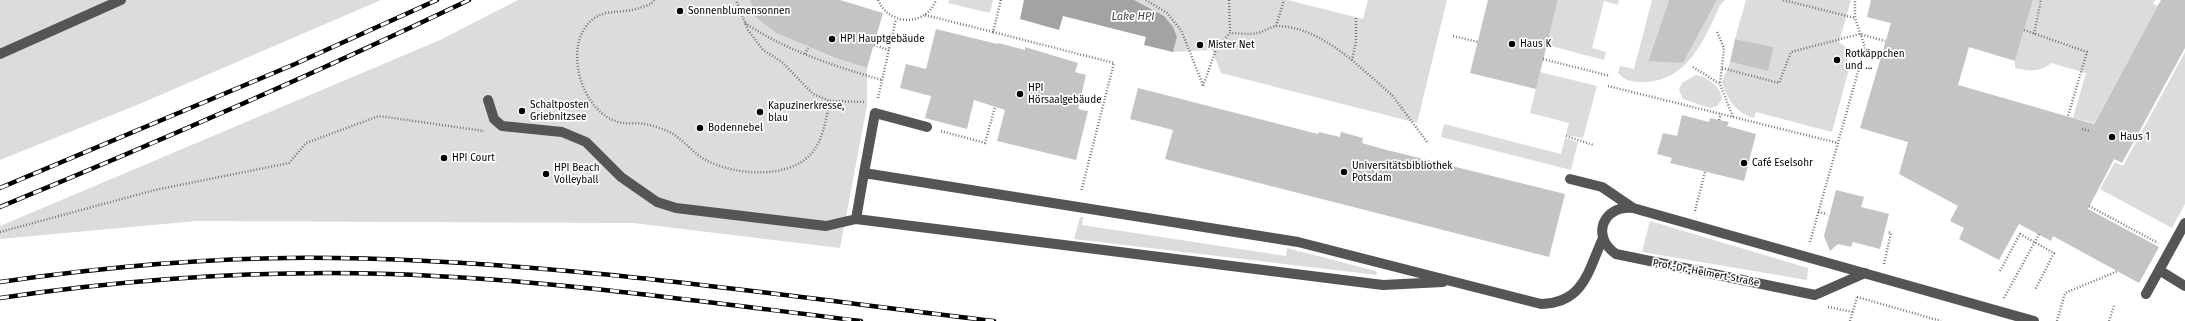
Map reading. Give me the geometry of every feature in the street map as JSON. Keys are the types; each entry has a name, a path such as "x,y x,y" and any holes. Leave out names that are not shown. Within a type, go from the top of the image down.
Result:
{"street":[{"path":"0,54 121,0"},
{"path":"488,100 494,119 502,126 562,132 586,142 622,177 657,202 670,206 826,226 856,219 1383,285 1453,282"},
{"path":"856,219 875,113 927,128"},
{"path":"864,172 1298,242 1541,304 1562,301 1570,297 1581,287 1603,238 1603,224 1612,212 1626,208 1633,208 2034,321"},
{"path":"1570,179 1602,187 1633,208"},
{"path":"2146,294 2185,223"},
{"name":"Prof.-Dr.-Helmert-Straße","path":"1603,238 1610,250 1623,256 1815,295 1865,274"},
{"path":"2159,270 2185,286"}],"path":[{"path":"654,0 651,4 630,10 606,12 593,20 583,31 578,50 576,68 582,87 602,112 614,121 645,124 666,131 678,137 704,158 722,167 762,173 788,168 810,155 821,135 830,101"},
{"path":"736,0 748,30 763,50 782,62 813,94 830,101 878,102"},
{"path":"878,0 884,10 896,19 911,20 925,15 1114,63 1077,207"},
{"path":"925,15 936,0"},
{"path":"993,32 1001,0"},
{"path":"1146,0 1167,13 1181,30 1203,86 1217,47 1230,33 1229,0"},
{"path":"1276,26 1284,0"},
{"path":"1783,0 1855,18"},
{"path":"1812,258 1810,241 1865,47 1855,18 1855,0"},
{"path":"2034,34 2041,0"},
{"path":"1352,60 1356,42 1356,18"},
{"path":"875,113 896,19"},
{"path":"745,23 805,54 830,64 882,80"},
{"path":"1230,33 1257,34 1276,26 1317,35 1352,60 1392,94 1427,142"},
{"path":"2024,30 2087,52 2068,116"},
{"path":"1716,32 1724,48 1720,84 1733,117"},
{"path":"1722,68 1779,83 1791,52 1860,34 1885,41"},
{"path":"1453,36 1478,42"},
{"path":"874,45 889,50"},
{"path":"805,54 808,48"},
{"path":"1543,59 1610,76"},
{"path":"1693,67 1720,84"},
{"path":"1608,86 1838,143"},
{"path":"927,128 985,143 995,107"},
{"path":"1719,120 1721,114"},
{"path":"0,232 155,190 289,163 306,143 379,116 491,132"},
{"path":"2082,129 2090,131"},
{"path":"1566,136 1593,145"},
{"path":"1692,225 1705,172"},
{"path":"2089,206 2170,250"},
{"path":"1818,212 1827,214"},
{"path":"1880,278 1891,233 1888,232"},
{"path":"2000,271 2020,234 2054,253 2035,290"},
{"path":"2008,290 2039,234"},
{"path":"2057,321 2065,293 2118,271"},
{"path":"1850,321 1865,274"},
{"path":"1857,297 1941,321"},
{"path":"2109,321 2114,306"}],"shaded area":[{"path":"0,0 381,0 137,105 0,160"},
{"path":"518,0 750,0 754,16 776,33 834,58 867,68 867,106 840,248 633,223 197,221 0,239 0,226 440,40"},
{"path":"949,0 993,0 990,13 948,3"},
{"path":"1134,0 1287,0 1363,19 1368,0 1447,0 1417,123 1221,73 1212,50 1173,52 1177,37"},
{"path":"1558,0 1619,0 1618,5 1604,1 1592,48 1606,52 1604,60 1547,45"},
{"path":"1652,0 1669,0 1648,60 1683,63 1717,0 1725,0 1720,5 1701,44 1684,66 1661,80 1634,82 1624,78 1618,73 1620,66 1634,69"},
{"path":"1746,0 1851,0 1839,42 1847,48 1849,69 1832,132 1756,112 1754,118 1742,113 1730,100 1722,82 1730,62 1768,71 1774,47 1735,39"},
{"path":"2033,0 2155,0 2153,4 2158,6 2094,123 2073,118 2086,73 2051,63 2038,70 2015,68 2015,61"},
{"path":"2185,52 2185,204 2172,228 2100,189 2115,162 2123,166"},
{"path":"1540,72 1597,86 1583,138 1566,135 1569,123 1530,113"},
{"path":"1696,75 1709,80 1719,90 1722,99 1717,106 1710,108 1683,99 1679,90 1682,83"},
{"path":"1444,124 1561,154 1565,138 1578,142 1571,170 1441,137"},
{"path":"1080,217 1083,217 1082,225 1286,256 1287,248 1376,271 1377,275 1074,239"},
{"path":"1650,221 1808,268 1807,280 1642,252"}],"water":[{"name":"Lake HPI","path":"1024,0 1134,0 1164,16 1173,27 1177,37 1173,52 1144,45 1146,37 1063,16 1059,30 1020,19"}],"building":[{"name":"HPI Hauptgebäude","path":"750,0 840,0 883,13 867,68 835,58 776,33 754,16"},
{"name":"Haus K","path":"1488,0 1558,0 1536,89 1470,73"},
{"path":"1669,0 1717,0 1683,63 1648,61"},
{"path":"1871,0 2033,0 2015,61 1969,47 1958,85 2094,124 2161,0 2185,0 2185,48 2122,163 2114,159 2088,209 2159,247 2139,283 2053,236 2051,241 2019,224 1999,260 1959,239 1964,228 1950,221 1958,206 1899,174 1908,142 1860,128 1891,23 1867,17"},
{"name":"HPI Hörsaalgebäude","path":"936,29 1025,50 1025,47 1078,63 1075,72 1086,75 1078,109 1088,111 1076,160 997,141 1005,110 974,100 967,129 925,118 931,96 900,88 906,64 926,69"},
{"path":"1735,39 1774,47 1768,71 1730,62"},
{"name":"Universitätsbibliothek Potsdam","path":"1138,88 1318,134 1319,132 1340,137 1341,132 1363,138 1362,143 1383,149 1565,194 1549,257 1165,159 1173,130 1130,119"},
{"path":"1682,115 1709,122 1710,118 1729,122 1727,126 1756,134 1744,181 1670,163 1672,158 1657,154 1663,133 1677,136"},
{"path":"1836,190 1864,197 1861,207 1889,214 1880,249 1853,242 1851,247 1838,244 1830,251 1824,236"}],"railway":[{"path":"0,188 295,64 437,0"},
{"path":"0,207 236,107 469,0"},
{"path":"0,282 83,271 209,260 335,258 418,261 500,265 583,272 748,290 994,321"},
{"path":"0,298 48,291 194,277 292,273 390,274 567,286 861,321"}],"place":[{"name":"Sonnenblumensonnen","path":"680,11"},
{"name":"HPI Hauptgebäude","path":"832,39"},
{"name":"Haus K","path":"1512,44"},
{"name":"Mister Net","path":"1200,45"},
{"name":"Rotkäppchen und ...","path":"1837,60"},
{"name":"HPI Hörsaalgebäude","path":"1020,94"},
{"name":"Schaltposten Griebnitzsee","path":"522,111"},
{"name":"Kapuzinerkresse, blau","path":"760,112"},
{"name":"Bodennebel","path":"700,128"},
{"name":"Haus 1","path":"2112,137"},
{"name":"HPI Court","path":"444,158"},
{"name":"Café Eselsohr","path":"1744,163"},
{"name":"Universitätsbibliothek Potsdam","path":"1344,172"},
{"name":"HPI Beach Volleyball","path":"546,174"}]}
